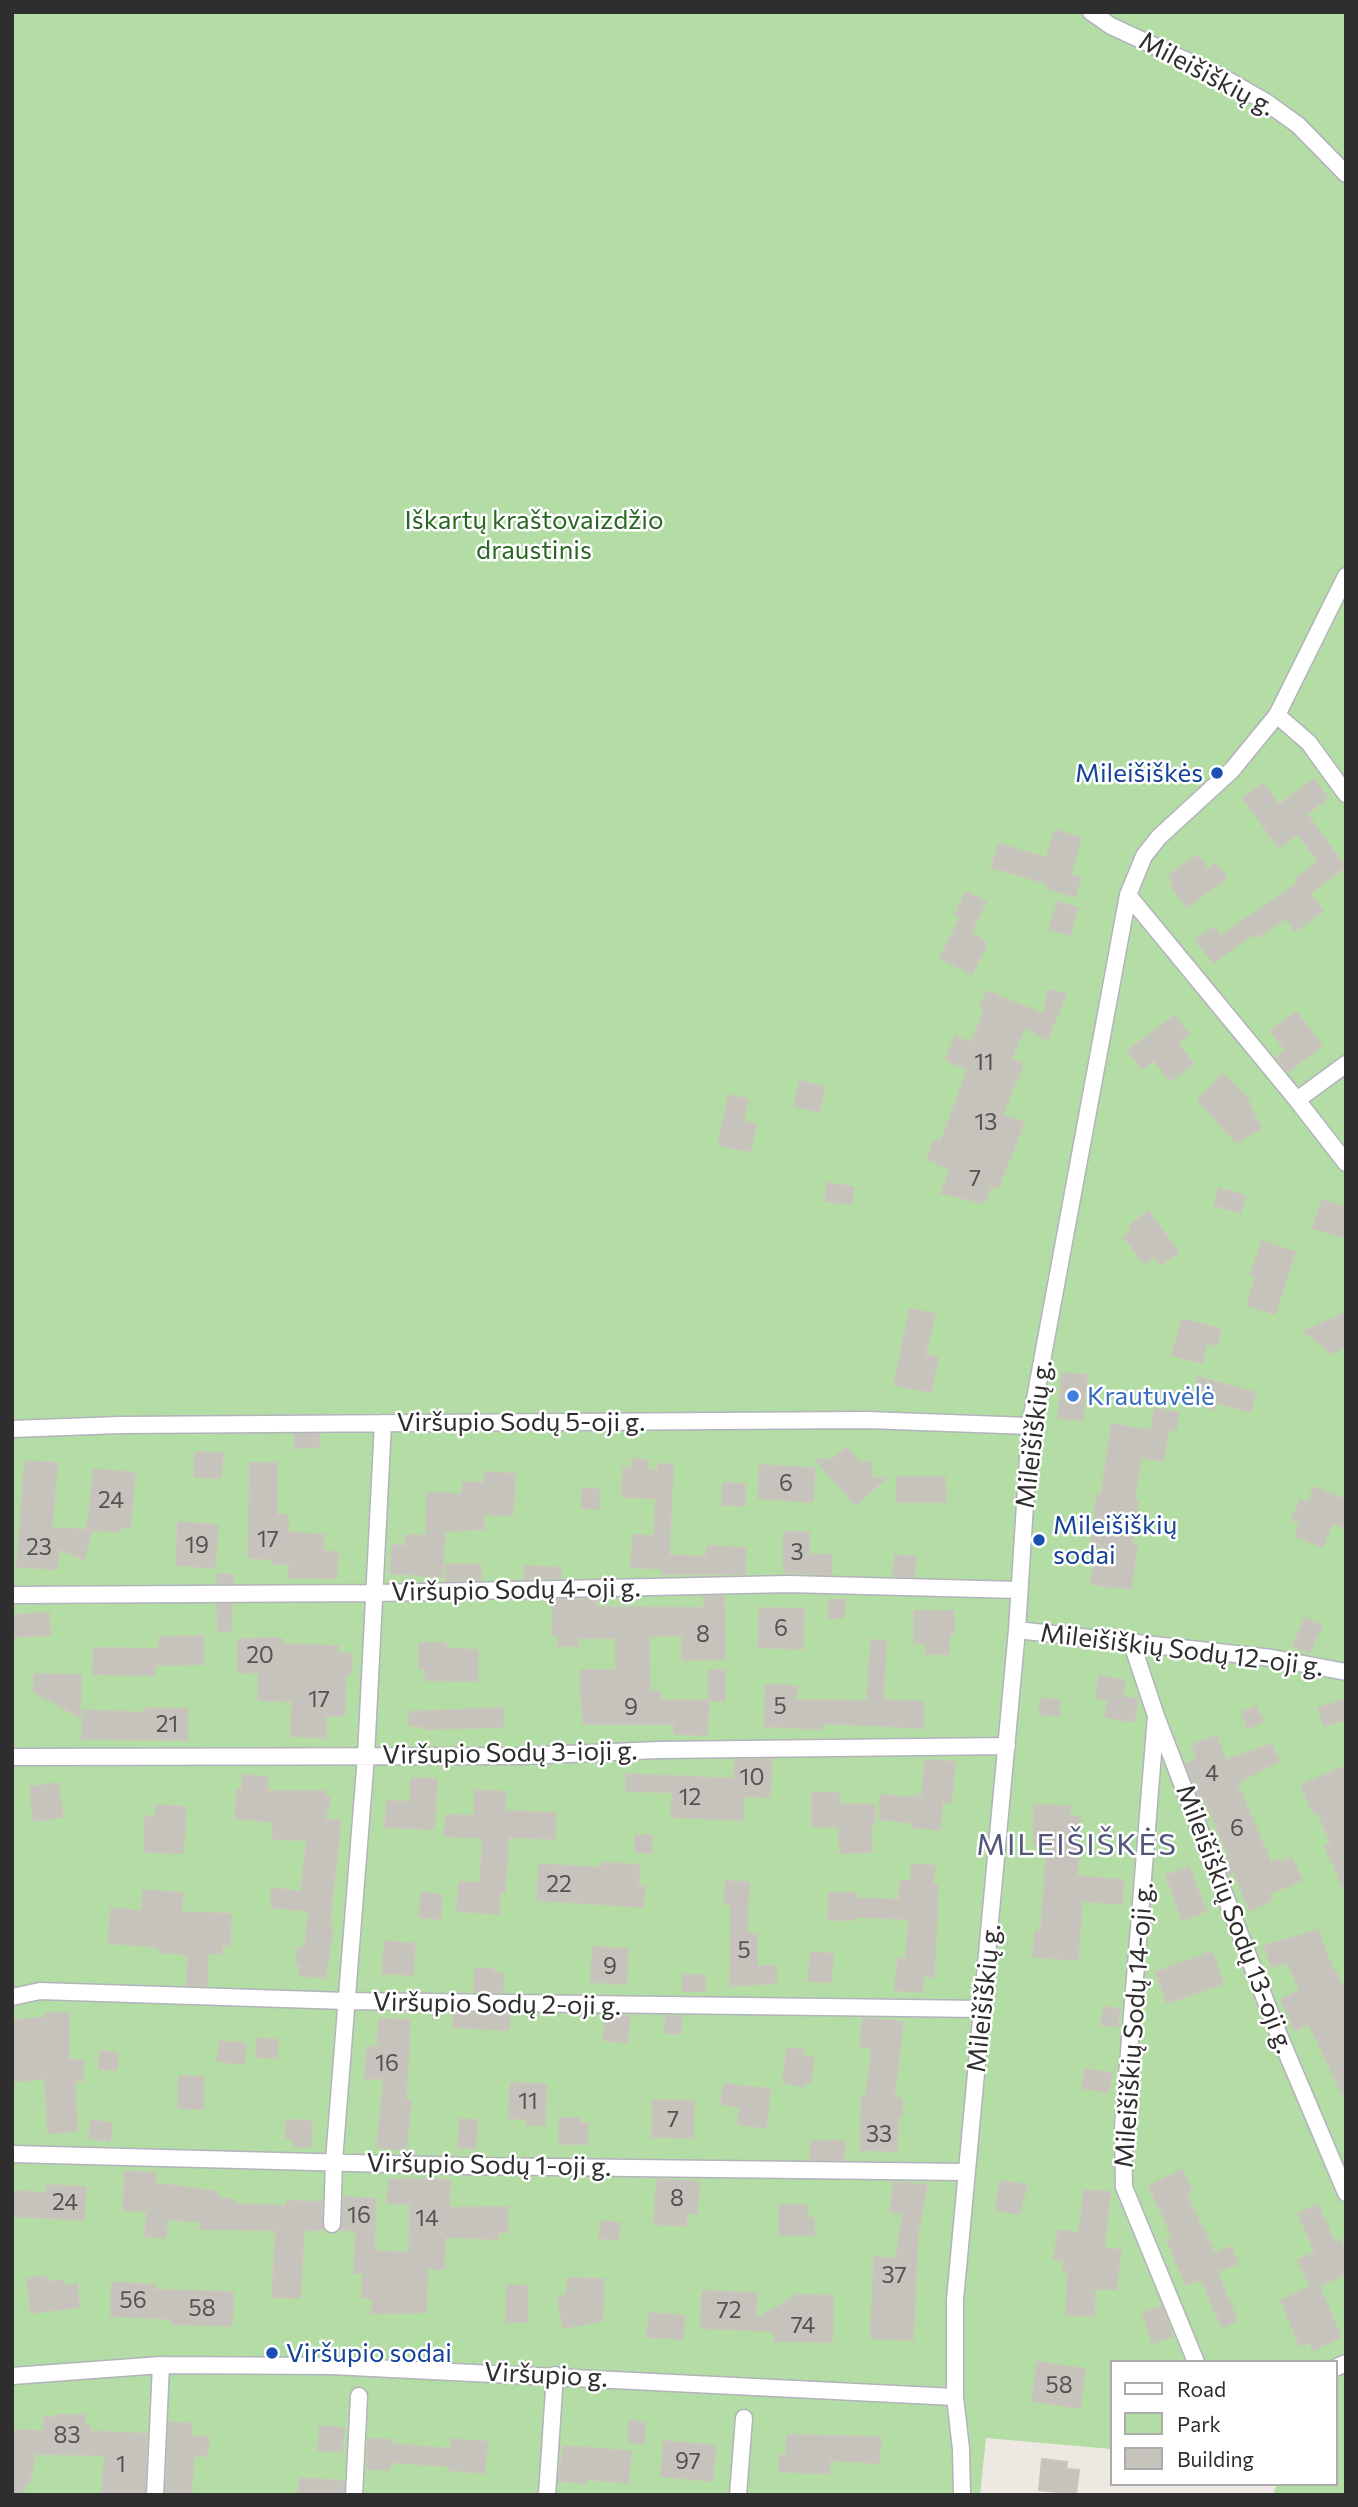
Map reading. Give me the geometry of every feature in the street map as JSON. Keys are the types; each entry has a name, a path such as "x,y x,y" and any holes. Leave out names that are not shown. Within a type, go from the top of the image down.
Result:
{"street":[{"name":"Mileišiškių g.","path":"1091,12 1111,26 1224,78 1266,102 1298,125 1346,174"},
{"name":"Mileišiškių g.","path":"962,2495 961,2449 955,2397 955,2300 1017,1630 1030,1426 1128,895 1134,872 1143,856 1159,837 1232,770 1277,715 1346,576"},
{"path":"1277,715 1309,743 1346,794"},
{"path":"1128,895 1346,1163"},
{"path":"1297,1100 1346,1064"},
{"name":"Viršupio Sodų 5-oji g.","path":"12,1429 867,1419 1030,1426"},
{"path":"332,2224 345,2001 366,1756 383,1423"},
{"name":"Viršupio Sodų 4-oji g.","path":"12,1595 376,1593 788,1584 1019,1590"},
{"name":"Mileišiškių Sodų 12-oji g.","path":"1017,1630 1272,1658 1346,1672"},
{"name":"Mileišiškių Sodų 13-oji g.","path":"1135,1642 1135,1653 1156,1716 1276,2028 1346,2193"},
{"name":"Mileišiškių Sodų 14-oji g.","path":"1156,1716 1123,2127 1124,2187 1195,2360"},
{"name":"Viršupio Sodų 3-ioji g.","path":"12,1757 521,1756 659,1749 1007,1746"},
{"name":"Viršupio Sodų 2-oji g.","path":"12,1997 40,1991 345,2001 984,2009"},
{"name":"Viršupio Sodų 1-oji g.","path":"12,2154 966,2172"},
{"path":"155,2495 161,2365"},
{"name":"Viršupio g.","path":"12,2376 161,2365 332,2366 955,2397"},
{"path":"547,2495 555,2375"},
{"path":"354,2495 359,2396"},
{"path":"738,2495 744,2418"}],"green space":[{"name":"Iškartų kraštovaizdžio draustinis","path":"12,12 1346,12 1346,2495 1273,2495 1276,2486 1337,2486 1337,2360 1110,2360 1110,2449 986,2438 980,2495 12,2495"}],"building":[{"path":"1314,779 1328,798 1307,814 1345,867 1310,893 1323,911 1295,931 1286,918 1256,938 1253,934 1213,963 1196,940 1214,927 1221,936 1298,883 1295,879 1318,862 1298,834 1279,848 1243,798 1263,783 1279,805"},
{"path":"1055,830 1081,838 1070,875 1081,878 1075,897 1047,888 1048,884 991,867 999,844 1046,858"},
{"path":"1198,855 1208,869 1216,864 1227,878 1187,907 1170,885 1174,882 1169,875"},
{"path":"966,892 986,902 971,932 987,944 972,974 940,958 960,918 955,915"},
{"path":"1058,902 1078,908 1070,935 1049,929"},
{"path":"1048,990 1066,994 1047,1040 1025,1027 1011,1059 1023,1064 1002,1115 1024,1123 998,1188 991,1186 984,1203 941,1193 951,1169 927,1159 935,1139 941,1141 968,1069 946,1060 955,1036 971,1043 985,1009 980,1007 987,991 1044,1015"},
{"path":"1296,1012 1322,1046 1288,1072 1276,1058 1286,1051 1271,1031"},
{"path":"1175,1016 1189,1035 1178,1043 1193,1064 1170,1081 1154,1060 1142,1069 1128,1050"},
{"path":"1223,1074 1247,1098 1261,1129 1236,1142 1198,1100"},
{"path":"800,1081 825,1087 819,1112 794,1106"},
{"path":"729,1095 748,1099 743,1121 756,1124 750,1151 718,1145"},
{"path":"827,1183 854,1187 851,1204 825,1201"},
{"path":"1219,1188 1246,1196 1240,1213 1214,1205"},
{"path":"1322,1200 1346,1208 1346,1238 1313,1228"},
{"path":"1148,1211 1179,1252 1161,1265 1154,1256 1144,1264 1124,1237 1132,1231 1129,1226"},
{"path":"1262,1241 1295,1252 1275,1314 1247,1305 1256,1277 1251,1275"},
{"path":"910,1309 935,1314 925,1355 938,1357 931,1392 894,1385"},
{"path":"1346,1313 1346,1346 1333,1354 1304,1331"},
{"path":"1182,1319 1221,1329 1217,1345 1207,1343 1202,1363 1172,1355"},
{"name":"Krautuvėlė","path":"1062,1373 1087,1375 1083,1420 1058,1418"},
{"path":"1198,1377 1256,1393 1250,1412 1216,1402 1215,1409 1191,1402"},
{"path":"1155,1408 1179,1413 1176,1430 1169,1429 1163,1461 1141,1457 1134,1500 1138,1500 1132,1545 1137,1546 1131,1589 1091,1584 1097,1542 1091,1541 1097,1495 1101,1496 1112,1424 1151,1431"},
{"path":"295,1434 319,1434 319,1447 295,1448"},
{"path":"846,1447 859,1462 871,1462 871,1478 886,1478 856,1505 815,1459 832,1460"},
{"path":"195,1452 223,1453 221,1478 194,1477"},
{"path":"632,1459 648,1460 648,1470 658,1471 658,1464 673,1465 669,1555 706,1557 707,1546 746,1548 745,1574 662,1574 663,1569 631,1567 633,1535 654,1536 656,1498 622,1497 623,1468 631,1469"},
{"path":"25,1461 57,1463 52,1528 92,1530 84,1559 59,1549 57,1569 17,1567"},
{"path":"250,1463 277,1463 277,1515 288,1515 288,1532 324,1535 323,1551 338,1552 336,1578 288,1578 290,1564 273,1564 273,1559 248,1558"},
{"path":"760,1465 815,1468 813,1502 758,1498"},
{"path":"94,1469 135,1473 130,1528 120,1527 119,1532 87,1529"},
{"path":"485,1472 515,1474 513,1515 484,1514 484,1529 445,1531 442,1577 390,1573 392,1545 405,1546 406,1535 426,1536 427,1493 462,1494 463,1482 484,1483"},
{"path":"897,1477 945,1477 946,1502 897,1502"},
{"path":"723,1483 745,1484 745,1506 722,1505"},
{"path":"1314,1487 1346,1500 1346,1529 1332,1523 1323,1547 1295,1536 1300,1523 1292,1520 1300,1500 1308,1503"},
{"path":"582,1489 599,1489 599,1509 582,1508"},
{"path":"178,1522 218,1525 215,1568 176,1565"},
{"path":"784,1532 809,1532 809,1554 832,1555 831,1575 784,1572"},
{"path":"895,1555 916,1557 914,1577 893,1576"},
{"path":"446,1564 481,1565 481,1580 446,1581"},
{"path":"525,1566 561,1568 560,1578 524,1579"},
{"path":"217,1574 233,1575 233,1583 217,1583"},
{"path":"704,1596 724,1596 725,1659 682,1660 682,1635 649,1636 650,1691 660,1691 660,1700 709,1701 707,1735 674,1734 674,1724 583,1724 580,1670 616,1670 616,1638 578,1638 578,1646 558,1646 558,1635 552,1635 553,1600 596,1599 596,1607 704,1608"},
{"path":"829,1600 845,1600 844,1618 828,1618"},
{"path":"217,1604 232,1604 231,1631 218,1631"},
{"path":"760,1608 804,1609 803,1649 758,1647"},
{"path":"914,1611 954,1611 954,1633 949,1633 949,1654 926,1654 926,1643 914,1643"},
{"path":"49,1613 50,1635 12,1637 12,1615"},
{"path":"1305,1618 1322,1626 1309,1653 1293,1645"},
{"path":"203,1636 203,1664 155,1665 155,1675 93,1674 94,1648 159,1649 159,1637"},
{"path":"282,1638 282,1644 338,1646 337,1653 352,1654 351,1674 346,1674 344,1716 326,1716 326,1738 291,1736 292,1701 258,1700 259,1672 238,1673 238,1639"},
{"path":"871,1640 886,1641 883,1700 924,1702 923,1728 823,1723 822,1729 764,1726 766,1685 797,1686 796,1700 867,1701"},
{"path":"419,1643 446,1643 446,1648 478,1650 477,1681 425,1680 426,1669 419,1669"},
{"path":"709,1670 725,1670 725,1701 709,1701"},
{"path":"34,1674 81,1675 80,1717 34,1692"},
{"path":"1099,1676 1125,1680 1123,1697 1138,1699 1134,1722 1105,1717 1108,1700 1096,1698"},
{"path":"1040,1699 1059,1700 1059,1716 1040,1714"},
{"path":"1346,1699 1346,1719 1324,1726 1318,1708"},
{"path":"1256,1706 1263,1721 1248,1728 1242,1713"},
{"path":"146,1708 188,1709 187,1740 82,1739 83,1710 146,1713"},
{"path":"503,1708 503,1727 423,1729 423,1726 409,1726 409,1712"},
{"path":"1216,1736 1226,1761 1271,1744 1279,1761 1237,1783 1271,1863 1278,1859 1280,1863 1292,1858 1302,1880 1269,1894 1272,1900 1250,1910 1234,1872 1228,1875 1222,1859 1229,1856 1203,1796 1199,1798 1186,1764 1197,1759 1192,1745"},
{"path":"772,1759 770,1797 743,1796 743,1820 671,1817 673,1792 626,1791 626,1774 734,1779 735,1760"},
{"path":"925,1760 955,1762 951,1803 942,1802 940,1830 879,1819 881,1795 915,1798 915,1795 922,1796"},
{"path":"1346,1766 1346,1893 1325,1846 1331,1843 1317,1812 1313,1813 1301,1785"},
{"path":"243,1775 268,1777 267,1791 323,1791 330,1799 325,1820 341,1820 329,1927 333,1927 325,1978 299,1975 300,1965 296,1965 298,1947 305,1947 309,1911 271,1907 272,1888 301,1892 307,1840 273,1839 273,1822 235,1818 237,1789 242,1790"},
{"path":"411,1778 437,1779 434,1829 385,1827 387,1801 410,1802"},
{"path":"58,1783 63,1817 34,1821 30,1787"},
{"path":"475,1790 506,1792 505,1811 556,1813 555,1839 508,1837 505,1893 500,1893 499,1914 457,1911 459,1882 480,1883 483,1838 445,1836 446,1815 474,1816"},
{"path":"812,1793 839,1793 839,1804 875,1805 874,1825 871,1825 872,1852 840,1853 839,1827 812,1826"},
{"path":"156,1805 186,1807 183,1853 145,1852 145,1816 155,1817"},
{"path":"1034,1805 1070,1806 1070,1817 1080,1817 1077,1876 1123,1880 1122,1904 1082,1901 1078,1960 1033,1957 1035,1931 1041,1931 1047,1846 1034,1845"},
{"path":"635,1835 652,1835 652,1853 635,1852"},
{"path":"602,1863 640,1865 638,1886 645,1886 643,1907 537,1900 539,1864 602,1868"},
{"path":"912,1864 935,1866 933,1883 938,1884 934,1977 923,1976 922,1992 895,1990 898,1958 906,1959 909,1919 855,1917 855,1920 828,1920 829,1893 856,1893 856,1898 899,1900 900,1881 911,1881"},
{"path":"1189,1867 1206,1911 1182,1920 1166,1876"},
{"path":"726,1881 749,1882 747,1934 757,1934 757,1966 776,1966 776,1983 730,1986 731,1904 724,1904"},
{"path":"143,1890 183,1893 181,1912 231,1914 230,1946 222,1945 222,1954 208,1953 207,1986 187,1985 188,1955 159,1952 159,1947 108,1943 111,1908 142,1911"},
{"path":"421,1893 442,1895 440,1919 419,1917"},
{"path":"1318,1930 1333,1971 1335,1970 1346,1993 1346,2101 1309,2024 1295,2030 1281,2000 1300,1990 1287,1962 1272,1967 1264,1946"},
{"path":"385,1941 415,1944 413,1975 382,1973"},
{"path":"593,1947 628,1949 626,1984 591,1982"},
{"path":"811,1952 833,1954 831,1982 808,1981"},
{"path":"1212,1952 1223,1983 1167,2003 1156,1972"},
{"path":"475,1968 494,1969 494,1973 503,1973 503,1992 474,1992"},
{"path":"683,1975 705,1975 705,1991 682,1991"},
{"path":"1104,2007 1120,2009 1117,2027 1101,2025"},
{"path":"46,2013 69,2013 69,2060 83,2060 83,2081 75,2081 77,2131 48,2133 45,2078 12,2082 12,2021 46,2017"},
{"path":"454,2013 510,2014 509,2030 453,2027"},
{"path":"606,2015 630,2016 627,2043 603,2040"},
{"path":"666,2016 682,2016 680,2034 664,2032"},
{"path":"863,2018 903,2022 894,2098 902,2098 902,2117 898,2117 897,2151 860,2150 862,2097 866,2097 872,2048 860,2047"},
{"path":"379,2019 410,2020 406,2100 411,2100 406,2150 377,2147 384,2079 365,2078 367,2047 377,2048"},
{"path":"257,2038 278,2040 277,2058 256,2057"},
{"path":"220,2041 246,2044 244,2064 217,2061"},
{"path":"787,2048 804,2050 803,2056 814,2058 810,2083 805,2082 805,2086 783,2083"},
{"path":"100,2051 118,2053 117,2070 99,2069"},
{"path":"1085,2069 1112,2073 1108,2092 1082,2088"},
{"path":"179,2076 204,2077 203,2109 178,2108"},
{"path":"510,2083 546,2084 545,2125 526,2125 526,2119 509,2118"},
{"path":"724,2084 770,2089 766,2128 738,2124 740,2107 721,2104"},
{"path":"653,2100 694,2101 693,2138 652,2137"},
{"path":"560,2118 580,2118 580,2123 588,2123 587,2144 559,2144"},
{"path":"460,2119 477,2120 476,2148 458,2148"},
{"path":"91,2120 112,2123 110,2141 89,2138"},
{"path":"286,2120 312,2121 311,2147 293,2146 293,2138 286,2138"},
{"path":"811,2141 845,2141 844,2160 810,2160"},
{"path":"1182,2170 1192,2192 1186,2195 1215,2254 1231,2247 1238,2263 1217,2272 1237,2320 1222,2327 1201,2279 1186,2285 1167,2240 1173,2238 1149,2186"},
{"path":"125,2171 156,2173 155,2183 218,2192 218,2198 235,2200 234,2204 287,2206 287,2201 322,2202 323,2229 304,2231 300,2298 272,2297 276,2230 200,2229 201,2222 167,2219 166,2238 145,2236 147,2211 123,2210"},
{"path":"657,2179 699,2182 697,2214 687,2213 686,2226 654,2224"},
{"path":"389,2180 450,2180 449,2208 508,2207 508,2232 498,2232 498,2239 445,2237 444,2269 427,2269 426,2312 371,2314 373,2298 362,2297 363,2273 354,2273 356,2231 340,2230 344,2197 376,2199 374,2251 409,2253 410,2204 387,2203"},
{"path":"1000,2181 1027,2185 1019,2214 996,2210"},
{"path":"894,2182 927,2185 918,2232 913,2340 871,2338 874,2257 896,2259 903,2214 890,2212"},
{"path":"47,2185 86,2187 84,2220 12,2216 12,2191 47,2193"},
{"path":"1084,2190 1110,2192 1104,2248 1121,2250 1116,2290 1095,2288 1094,2316 1066,2315 1068,2270 1063,2270 1064,2260 1054,2259 1058,2230 1079,2233"},
{"path":"779,2205 807,2205 807,2218 814,2218 814,2235 779,2235"},
{"path":"1318,2205 1335,2243 1340,2240 1346,2253 1346,2273 1319,2286 1341,2337 1313,2350 1310,2342 1300,2346 1281,2300 1311,2287 1298,2260 1315,2252 1298,2213"},
{"path":"601,2221 620,2223 618,2240 599,2238"},
{"path":"46,2276 46,2282 63,2280 64,2286 77,2284 79,2307 31,2313 27,2279"},
{"path":"568,2278 604,2279 602,2321 563,2328 558,2297 567,2295"},
{"path":"112,2282 156,2285 156,2290 233,2292 232,2326 171,2324 172,2319 111,2316"},
{"path":"507,2285 528,2286 527,2322 506,2322"},
{"path":"702,2291 757,2293 755,2320 797,2295 833,2296 832,2342 774,2341 774,2331 701,2328"},
{"path":"1162,2306 1172,2336 1152,2343 1143,2313"},
{"path":"649,2313 685,2316 683,2339 647,2337"},
{"path":"1037,2362 1085,2369 1080,2408 1032,2401"},
{"path":"56,2415 85,2415 85,2425 90,2425 89,2431 147,2434 145,2495 102,2495 105,2455 35,2454 30,2481 19,2495 12,2495 12,2430 44,2431 44,2417 56,2418"},
{"path":"629,2421 645,2423 644,2443 628,2442"},
{"path":"169,2422 192,2424 191,2436 209,2437 207,2456 194,2455 191,2495 166,2495"},
{"path":"320,2426 344,2428 342,2452 318,2450"},
{"path":"787,2435 881,2437 879,2463 830,2460 829,2474 779,2471 780,2455 786,2456"},
{"path":"368,2439 392,2440 391,2444 451,2449 452,2439 488,2442 484,2473 449,2470 450,2466 390,2462 390,2470 367,2469"},
{"path":"664,2441 716,2446 712,2481 661,2476"},
{"path":"564,2446 631,2451 628,2483 587,2479 587,2483 558,2481"},
{"path":"1042,2459 1067,2462 1066,2469 1079,2470 1076,2494 1039,2490"},
{"path":"300,2478 344,2481 344,2495 298,2495"}],"place":[{"name":"Mileišiškės","path":"1217,773"},
{"name":"Krautuvėlė","path":"1073,1396"},
{"name":"Mileišiškių sodai","path":"1039,1540"},
{"name":"Viršupio sodai","path":"272,2353"}],"district":[{"name":"MILEIŠIŠKĖS","path":"1077,1845"}]}
